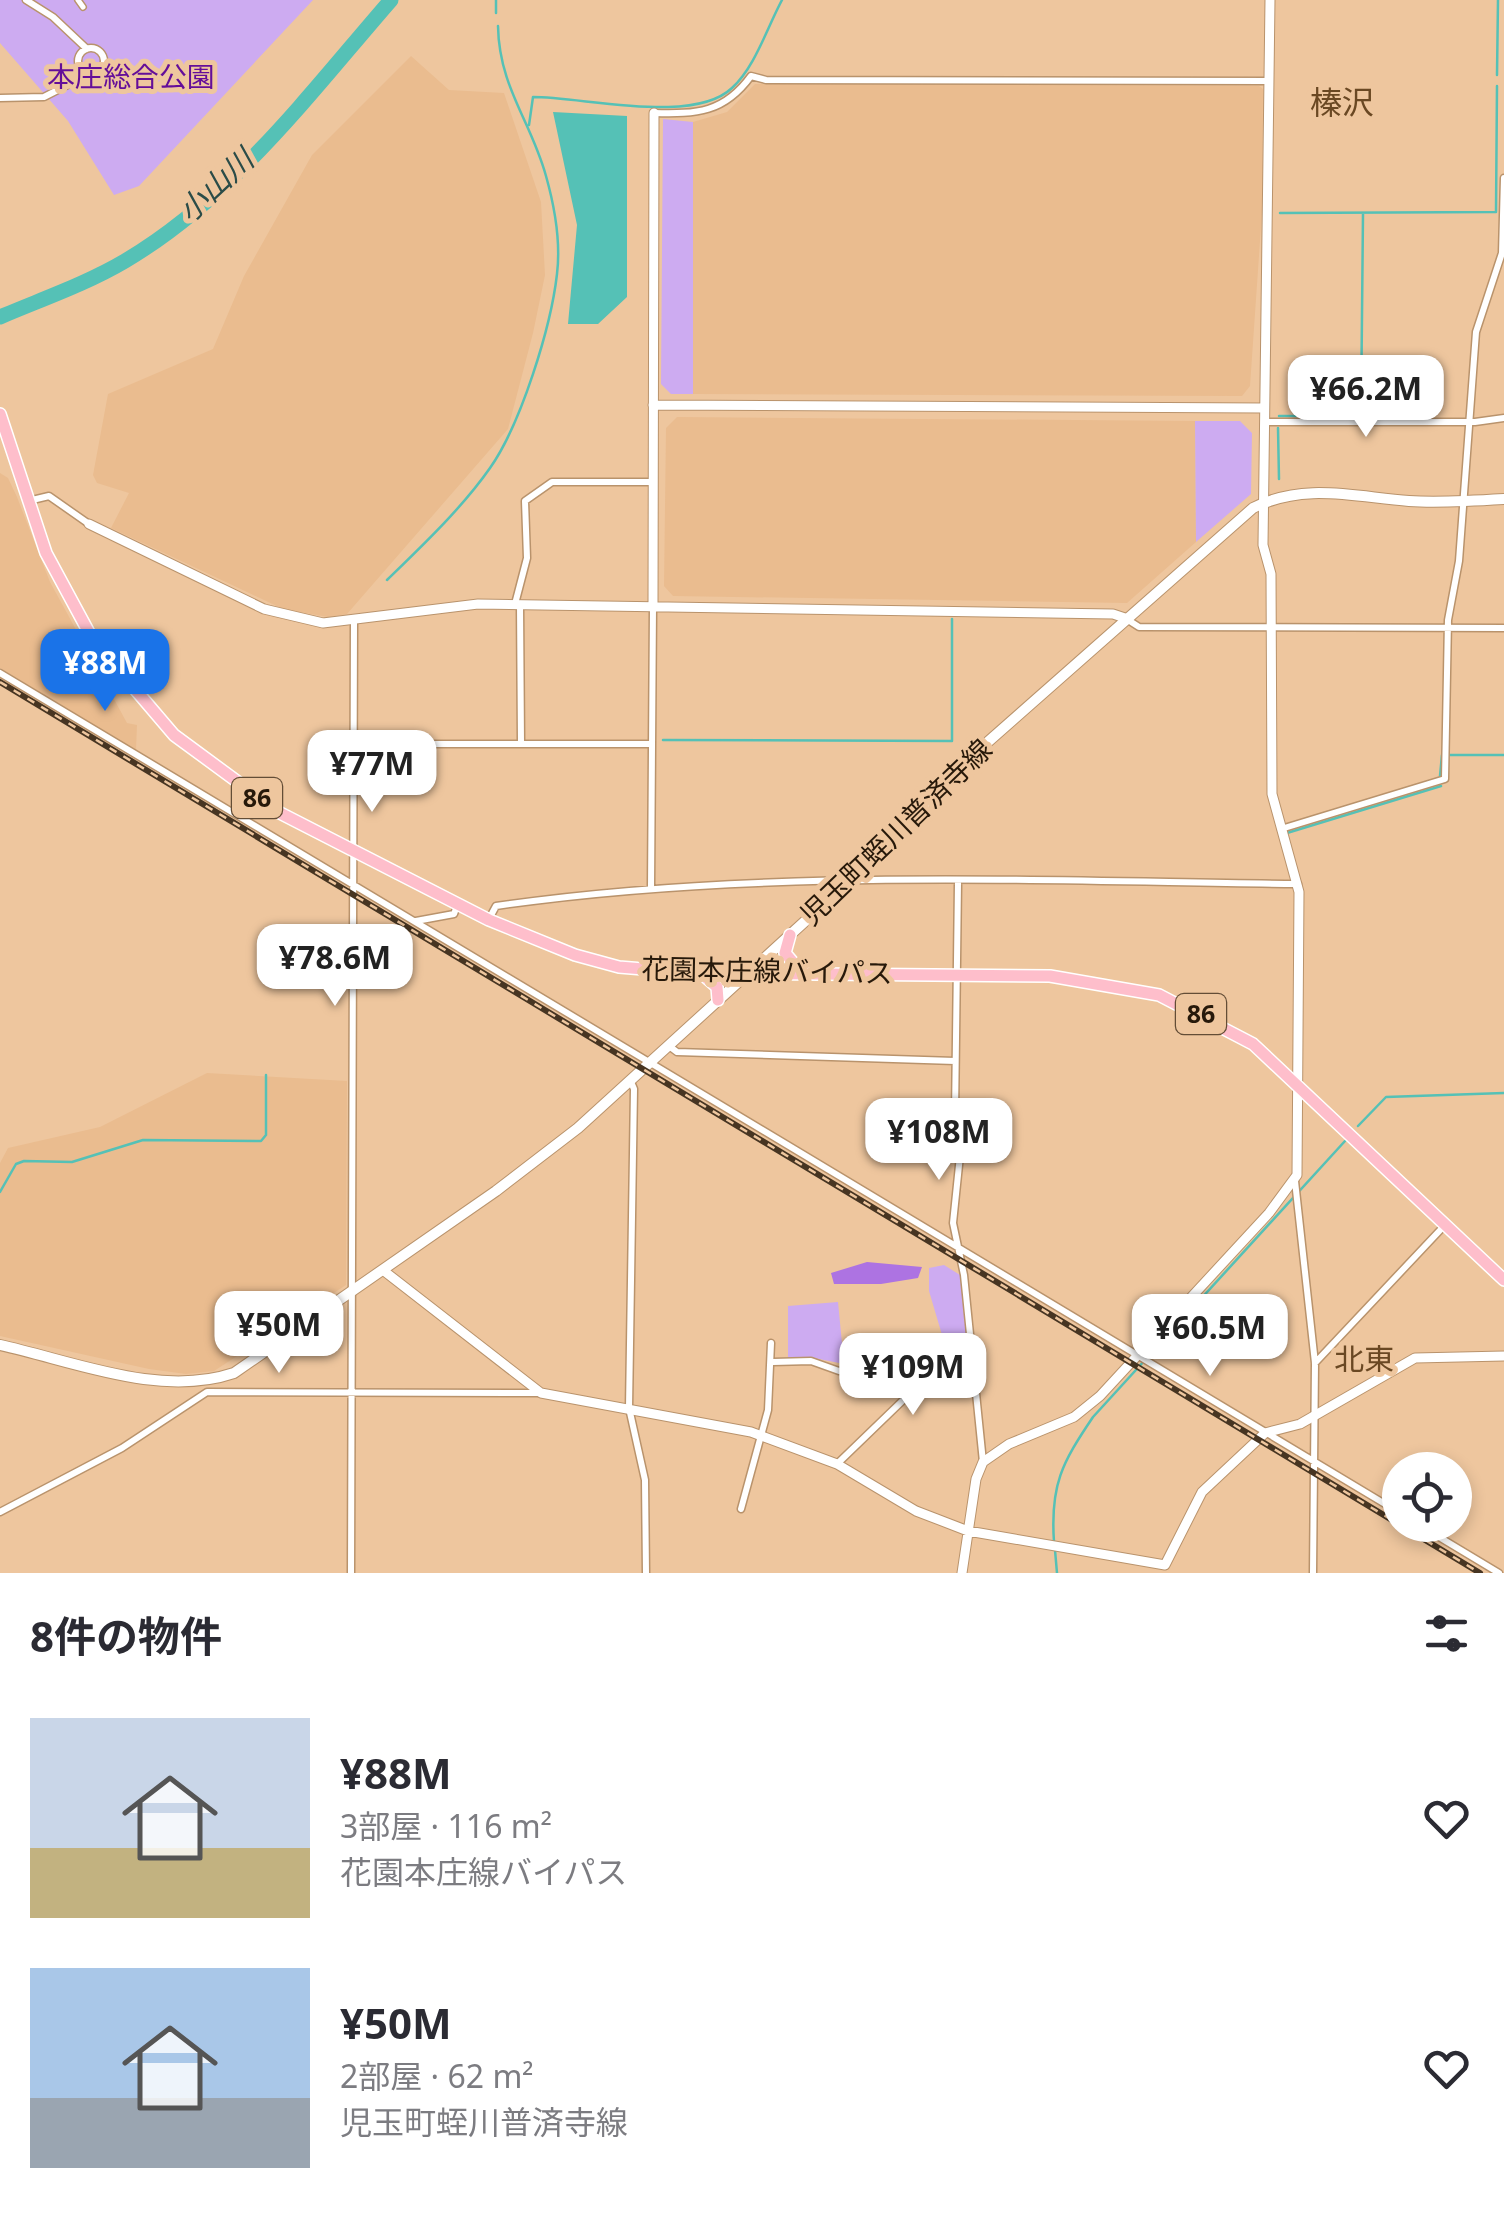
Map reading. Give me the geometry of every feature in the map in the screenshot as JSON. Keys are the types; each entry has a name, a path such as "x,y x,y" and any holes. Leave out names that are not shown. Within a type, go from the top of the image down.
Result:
{"main road":[{"name":"花園本庄線バイパス","path":"0,414 27,501 77,614 120,676 164,724 228,778 280,814 488,920 574,955 620,967 702,973 1050,976 1159,995 1237,1034 1298,1084 1504,1280"},
{"name":"児玉町蛭川普済寺線","path":"0,1345 164,1382 206,1387 234,1373 548,1152 847,883 973,754 1233,522 1264,502 1316,491 1462,502 1504,499"},
{"path":"790,935 785,952 802,973"},
{"path":"702,973 715,984 718,1000"}],"street":[{"path":"0,98 44,97 78,77 98,72 104,61 98,50 82,49 53,17 26,0"},
{"path":"78,0 84,7"},
{"path":"1270,0 1263,545 1271,574 1272,794 1298,884 1294,1182 1315,1363 1313,1573"},
{"path":"78,77 82,49"},
{"path":"79,66 90,74"},
{"path":"651,888 654,113 696,114 714,110 734,98 751,76 766,80 1270,81"},
{"path":"1282,829 1445,779 1447,628 1459,561 1477,324 1502,253 1504,178"},
{"path":"653,405 1264,408"},
{"path":"1264,422 1468,422 1504,418"},
{"path":"0,463 15,460"},
{"path":"521,744 517,605 528,558 525,501 552,482 654,482"},
{"path":"27,501 50,496 89,524 264,609 313,622 354,621 450,607 517,605 1113,614 1139,627 1504,628"},
{"path":"351,1573 354,621"},
{"path":"0,673 1382,1503"},
{"path":"353,744 649,744"},
{"path":"488,920 496,906 651,888 847,883 1298,884"},
{"path":"958,883 954,1115 961,1146 953,1223 964,1275 983,1462 962,1573"},
{"path":"415,922 454,914 457,906"},
{"path":"669,1046 677,1052 955,1061"},
{"path":"630,1082 634,1090 630,1408 645,1480 646,1573"},
{"path":"983,1462 1009,1444 1074,1417 1138,1356 1294,1182"},
{"path":"1315,1363 1447,1224"},
{"path":"384,1271 541,1393"},
{"path":"741,1509 762,1436 773,1362 771,1343"},
{"path":"773,1362 811,1361 839,1371 969,1350"},
{"path":"837,1464 954,1351"},
{"path":"0,1512 122,1448 206,1387 350,1394 541,1393 762,1436 837,1464 916,1512 968,1530 1165,1569 1202,1492 1265,1433 1292,1427 1415,1358 1504,1356"},
{"path":"1448,1542 1500,1573"}],"shaded area":[{"path":"411,56 449,90 504,93 541,202 545,275 533,333 508,429 347,614 328,617 283,609 111,528 129,493 97,483 93,475 108,394 213,349 244,276 312,155"},
{"path":"755,84 1259,86 1263,89 1262,212 1250,386 1242,396 693,394 693,122 727,112"},
{"path":"677,417 1195,421 1196,542 1127,603 673,596 664,586 666,428"},
{"path":"0,473 8,478 17,497 50,582 127,723 137,725 136,750 0,668"},
{"path":"207,1073 347,1081 346,1285 214,1371 186,1374 149,1369 0,1336 0,1163 8,1148 100,1127"},
{"path":"867,1262 922,1267 918,1278 881,1284 834,1284 831,1273"}],"green space":[{"name":"本庄総合公園","path":"0,0 313,0 139,186 114,195 68,121 0,43"},
{"path":"663,119 693,122 693,394 671,394 661,384"},
{"path":"1195,421 1240,421 1252,433 1251,494 1196,542"},
{"path":"944,1265 960,1275 967,1342 945,1345 929,1291 929,1268"},
{"path":"838,1302 844,1364 814,1358 788,1359 788,1306"}],"water":[{"path":"553,112 627,116 627,297 598,324 568,324 577,225"}],"waterway":[{"name":"小山川","path":"0,317 125,261 201,206 300,107 391,0"},
{"path":"496,0 496,13"},
{"path":"529,125 533,97 666,107 714,99 732,88 747,69 782,0"},
{"path":"1497,75 1498,0"},
{"path":"387,580 442,526 502,449 533,374 554,296 558,249 552,200 540,156 504,67 498,26"},
{"path":"1280,213 1496,212 1497,86"},
{"path":"1279,416 1361,416 1363,214"},
{"path":"1278,428 1279,479"},
{"path":"663,740 952,741 952,619"},
{"path":"1440,776 1442,755"},
{"path":"1450,755 1504,755"},
{"path":"1287,833 1441,786"},
{"path":"0,1192 16,1164 24,1161 72,1162 143,1140 261,1141 266,1135 266,1075"},
{"path":"1358,1126 1386,1097 1504,1093"},
{"path":"1054,1542 1054,1505 1060,1475 1093,1417 1345,1141"},
{"path":"1055,1550 1057,1573"}],"railway":[{"path":"0,682 1480,1573"}],"district":[{"name":"榛沢","path":"1342,103"},
{"name":"北東","path":"1364,1360"}]}
